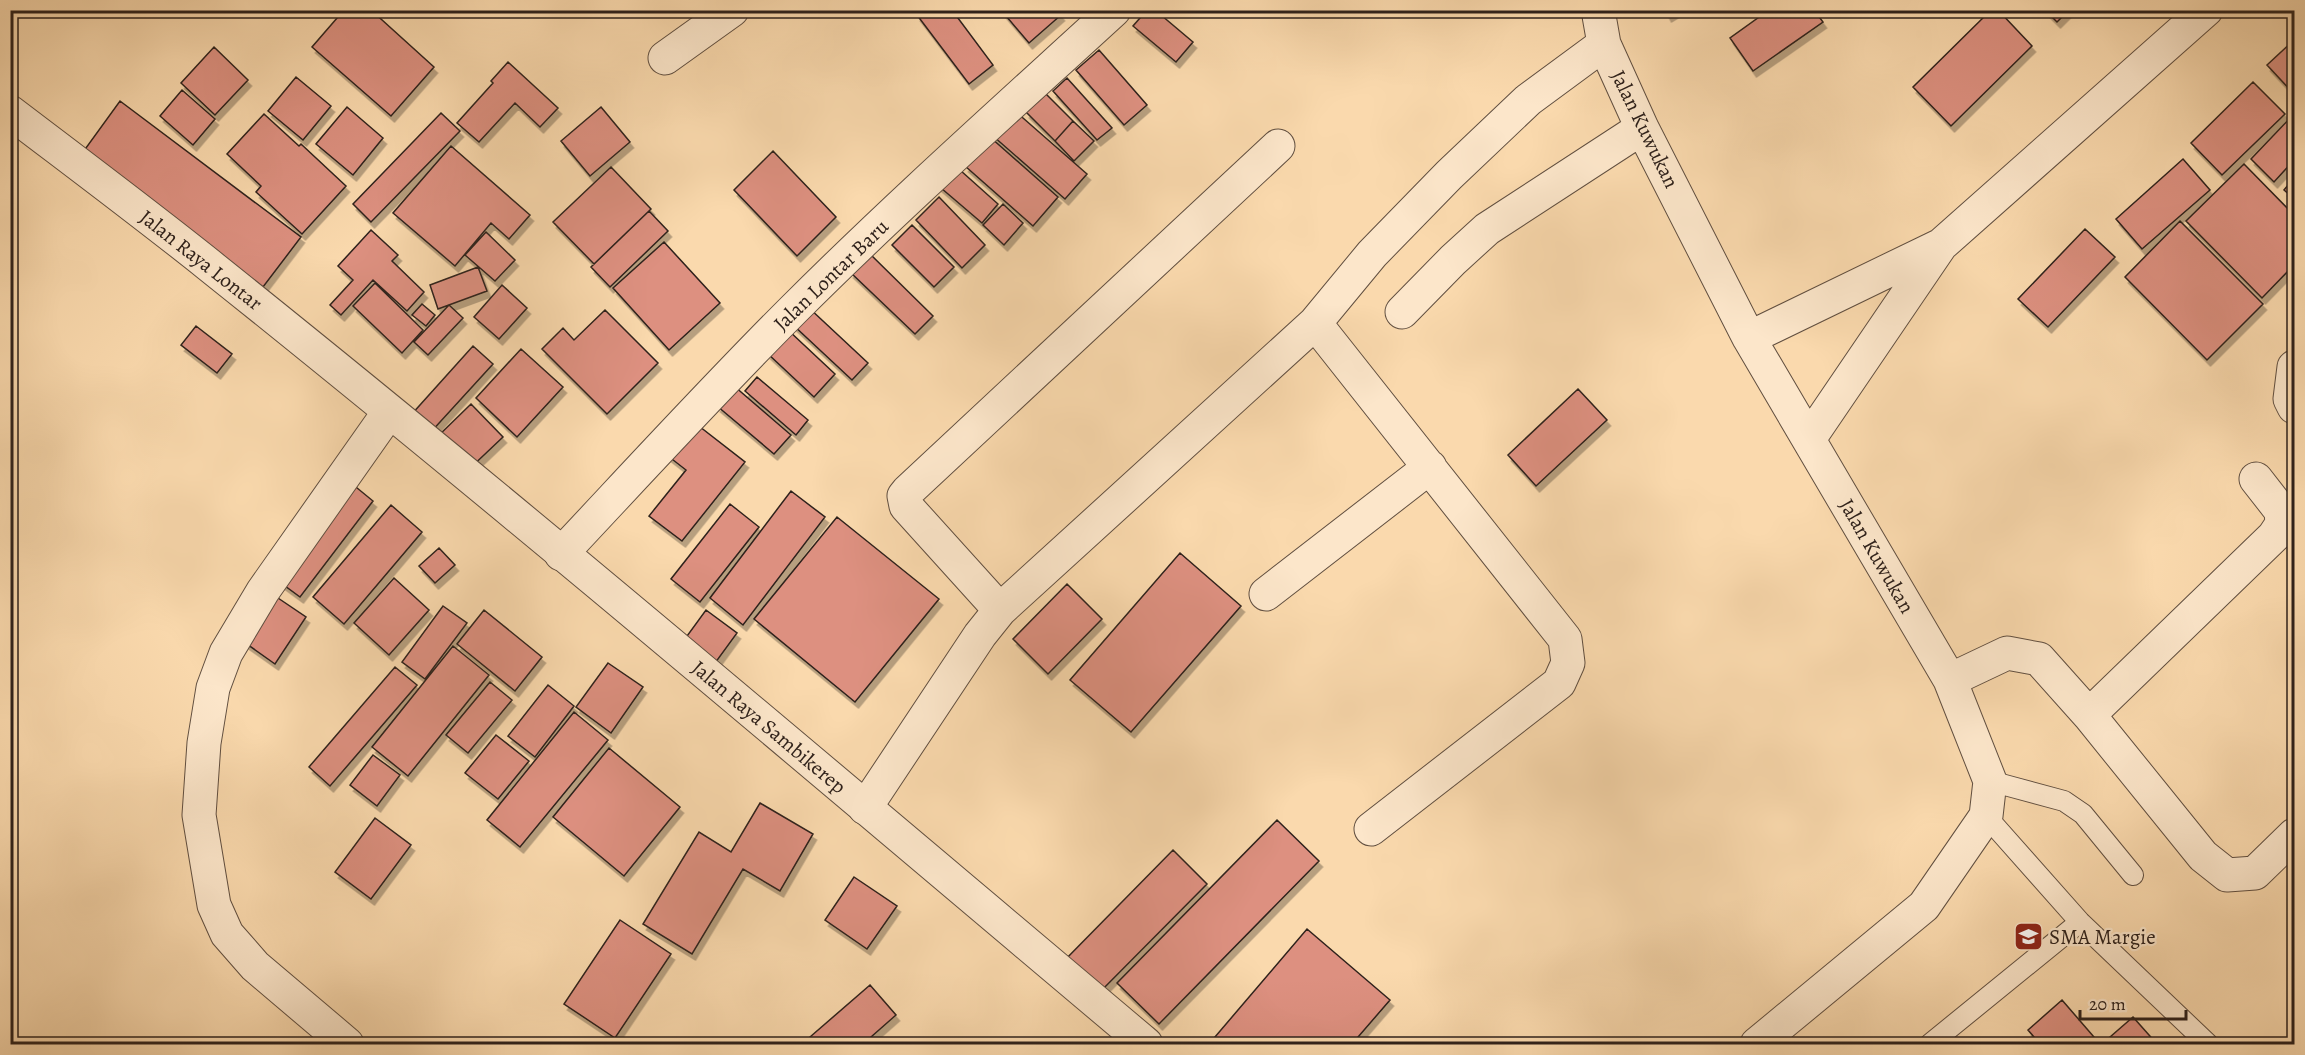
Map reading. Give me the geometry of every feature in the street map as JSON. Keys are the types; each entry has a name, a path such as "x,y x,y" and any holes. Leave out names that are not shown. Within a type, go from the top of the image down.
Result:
{"street":[{"path":"665,58 732,10"},
{"name":"Jalan Lontar Baru","path":"561,554 718,386 794,309 982,130 1114,10"},
{"name":"Jalan Kuwukan","path":"1598,10 1604,44 1642,128 1749,338 1950,680 1990,781 1986,816 1924,906 1757,1044"},
{"path":"1809,439 1941,245 2206,10"},
{"path":"865,808 980,635 1000,610 1315,323 1372,254 1449,175 1528,100 1604,44"},
{"name":"Jalan Raya Lontar","path":"10,112 208,264 389,412"},
{"path":"1402,312 1453,260 1487,230 1642,128"},
{"path":"1000,610 906,506 904,501 908,490 1278,146"},
{"path":"1749,338 1941,245"},
{"path":"1315,323 1565,639 1568,663 1558,683 1371,829"},
{"path":"2295,367 2290,399 2295,406"},
{"path":"347,1044 255,966 227,934 214,905 199,815 213,688 226,653 263,591 389,412"},
{"name":"Jalan Raya Sambikerep","path":"389,412 1146,1044"},
{"path":"1266,594 1430,467"},
{"path":"2090,715 2274,537 2282,524 2281,511 2256,479"},
{"path":"1950,680 2007,653 2039,659 2090,715 2203,856 2227,875 2255,873 2295,835"}],"lane":[{"path":"1990,781 2064,801 2083,814 2133,875"},
{"path":"1986,816 2080,922 2208,1044"},
{"path":"1930,1044 2080,922"}],"building":[{"path":"344,10 371,10 434,67 391,116 312,47"},
{"path":"922,10 952,10 993,65 969,84 917,15"},
{"path":"1001,10 1057,10 1061,15 1029,43"},
{"path":"1147,10 1155,10 1193,42 1176,62 1133,26"},
{"path":"1665,10 1678,10 1668,16"},
{"path":"1769,10 1814,10 1823,22 1753,71 1730,38"},
{"path":"1991,10 1998,10 2032,46 1951,126 1913,87"},
{"path":"2045,10 2069,10 2057,22"},
{"path":"2294,40 2294,94 2267,65"},
{"path":"214,47 248,80 215,115 181,83"},
{"path":"1099,50 1147,105 1124,125 1076,70"},
{"path":"508,62 558,108 540,127 515,103 479,142 457,123 493,83 491,81"},
{"path":"296,77 331,106 303,140 268,111"},
{"path":"1067,78 1112,128 1097,140 1053,91"},
{"path":"2253,82 2285,114 2222,175 2191,143"},
{"path":"182,90 215,119 193,145 160,116"},
{"path":"1045,93 1073,121 1055,141 1026,112"},
{"path":"120,101 301,237 263,287 83,152"},
{"path":"347,107 383,138 353,175 316,144"},
{"path":"601,107 630,142 590,176 561,141"},
{"path":"1015,111 1087,174 1065,199 993,136"},
{"path":"441,113 460,131 371,222 353,204"},
{"path":"264,114 299,146 301,144 346,186 302,234 256,192 261,186 227,154"},
{"path":"2294,114 2294,160 2274,182 2251,159"},
{"path":"1073,121 1094,141 1074,161 1055,141"},
{"path":"990,137 1058,197 1033,226 965,166"},
{"path":"451,146 530,215 509,239 491,223 455,266 393,213"},
{"path":"773,151 836,217 797,256 734,190"},
{"path":"2183,159 2210,190 2142,249 2116,219"},
{"path":"951,162 998,204 982,223 934,182"},
{"path":"2244,164 2294,215 2294,265 2262,298 2186,221"},
{"path":"611,167 651,209 594,264 553,222"},
{"path":"2294,178 2294,199 2284,190"},
{"path":"939,197 985,245 962,268 916,220"},
{"path":"1003,204 1023,223 1004,245 983,225"},
{"path":"649,211 668,231 610,287 591,267"},
{"path":"2180,221 2263,304 2207,360 2125,277"},
{"path":"912,225 954,267 934,287 892,245"},
{"path":"2085,229 2115,257 2048,327 2018,299"},
{"path":"371,230 398,255 392,261 424,292 407,311 373,280 341,315 330,305 353,280 338,266"},
{"path":"486,232 515,260 495,281 465,255"},
{"path":"664,242 720,303 669,350 613,288"},
{"path":"869,253 933,316 915,334 850,272"},
{"path":"478,267 487,291 438,309 430,285"},
{"path":"375,283 423,330 402,353 353,306"},
{"path":"502,285 527,308 499,339 474,317"},
{"path":"422,304 435,315 426,326 412,315"},
{"path":"449,305 463,318 428,355 414,342"},
{"path":"808,307 868,363 852,380 792,324"},
{"path":"605,310 658,363 607,414 542,349 563,328 574,340"},
{"path":"196,326 232,354 217,373 181,345"},
{"path":"788,330 835,374 814,397 767,353"},
{"path":"473,346 493,364 430,433 411,415"},
{"path":"521,349 563,387 517,437 476,398"},
{"path":"757,377 808,420 796,435 745,391"},
{"path":"734,386 791,435 774,454 717,406"},
{"path":"1578,389 1607,420 1536,486 1508,455"},
{"path":"471,404 503,437 465,473 434,440"},
{"path":"695,423 745,462 682,541 649,516 686,470 668,456"},
{"path":"351,483 373,501 300,597 277,580"},
{"path":"791,491 825,517 743,625 710,598"},
{"path":"730,504 759,527 700,602 671,579"},
{"path":"391,505 422,532 344,624 313,597"},
{"path":"837,517 939,599 855,702 754,619"},
{"path":"439,548 455,565 435,583 419,566"},
{"path":"1180,553 1241,606 1131,732 1070,680"},
{"path":"394,578 429,610 389,655 354,623"},
{"path":"1067,584 1102,619 1048,674 1013,639"},
{"path":"275,596 306,617 275,664 244,642"},
{"path":"443,606 467,623 425,679 402,662"},
{"path":"484,610 542,657 515,691 457,644"},
{"path":"706,610 737,633 710,670 679,647"},
{"path":"453,646 489,675 408,776 372,747"},
{"path":"608,663 643,687 611,733 576,707"},
{"path":"395,667 417,685 330,786 309,767"},
{"path":"490,682 512,700 468,753 446,735"},
{"path":"548,685 574,706 535,757 508,736"},
{"path":"574,712 608,740 520,847 487,820"},
{"path":"496,735 529,761 498,799 465,773"},
{"path":"609,748 680,807 624,876 553,817"},
{"path":"373,755 400,775 377,806 350,785"},
{"path":"760,803 813,834 780,891 743,869 692,954 643,924 699,832 731,852"},
{"path":"375,818 411,845 371,899 335,872"},
{"path":"1277,820 1319,861 1159,1024 1117,983"},
{"path":"1173,850 1207,884 1096,996 1062,963"},
{"path":"854,877 897,906 867,949 825,920"},
{"path":"620,920 671,954 615,1038 564,1004"},
{"path":"1307,929 1390,1000 1352,1044 1209,1044"},
{"path":"870,985 896,1015 863,1044 817,1044 810,1037"},
{"path":"2062,1000 2100,1044 2040,1044 2028,1030"},
{"path":"2133,1017 2157,1044 2102,1044"}],"place":[{"name":"SMA Margie","path":"2028,937"}]}
